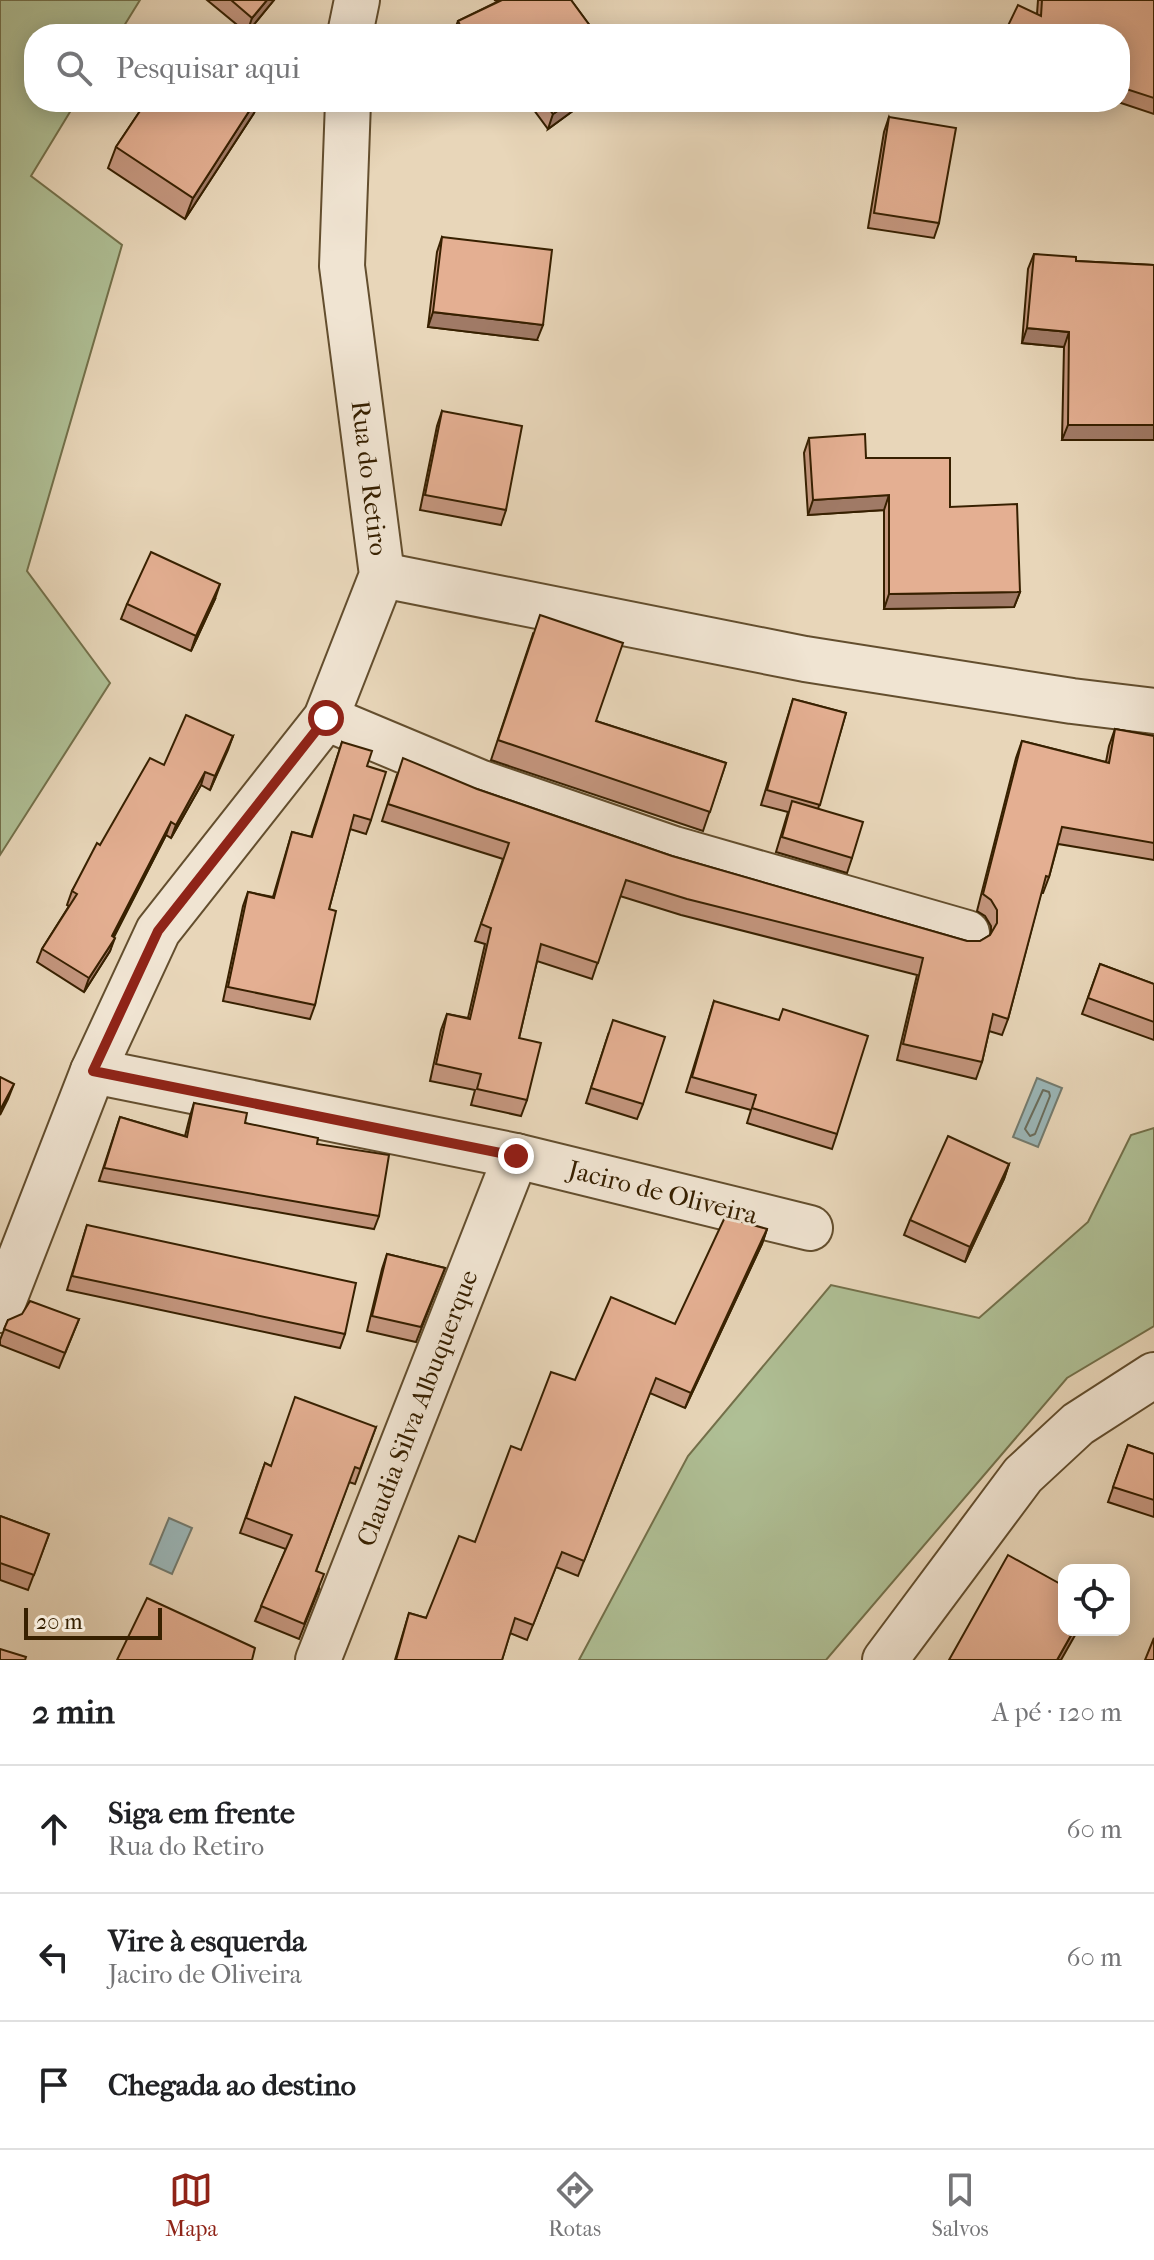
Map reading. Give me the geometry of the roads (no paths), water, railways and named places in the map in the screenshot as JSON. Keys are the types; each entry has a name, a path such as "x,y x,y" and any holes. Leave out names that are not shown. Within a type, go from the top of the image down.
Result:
{"street":[{"path":"352,24 357,0"},
{"name":"Rua do Retiro","path":"0,1310 93,1071 158,931 326,718 382,575 342,266 348,112"},
{"path":"382,575 805,659 1154,711"},
{"path":"326,718 479,782 674,849 967,933"},
{"name":"Jaciro de Oliveira","path":"93,1071 516,1156 810,1228"},
{"name":"Claudia Silva Albuquerque","path":"318,1660 516,1156"},
{"path":"885,1660 1023,1475 1078,1424 1154,1375"}],"water":[{"path":"1037,1078 1062,1088 1038,1147 1013,1137"},
{"path":"169,1518 192,1528 172,1574 150,1564"}]}
